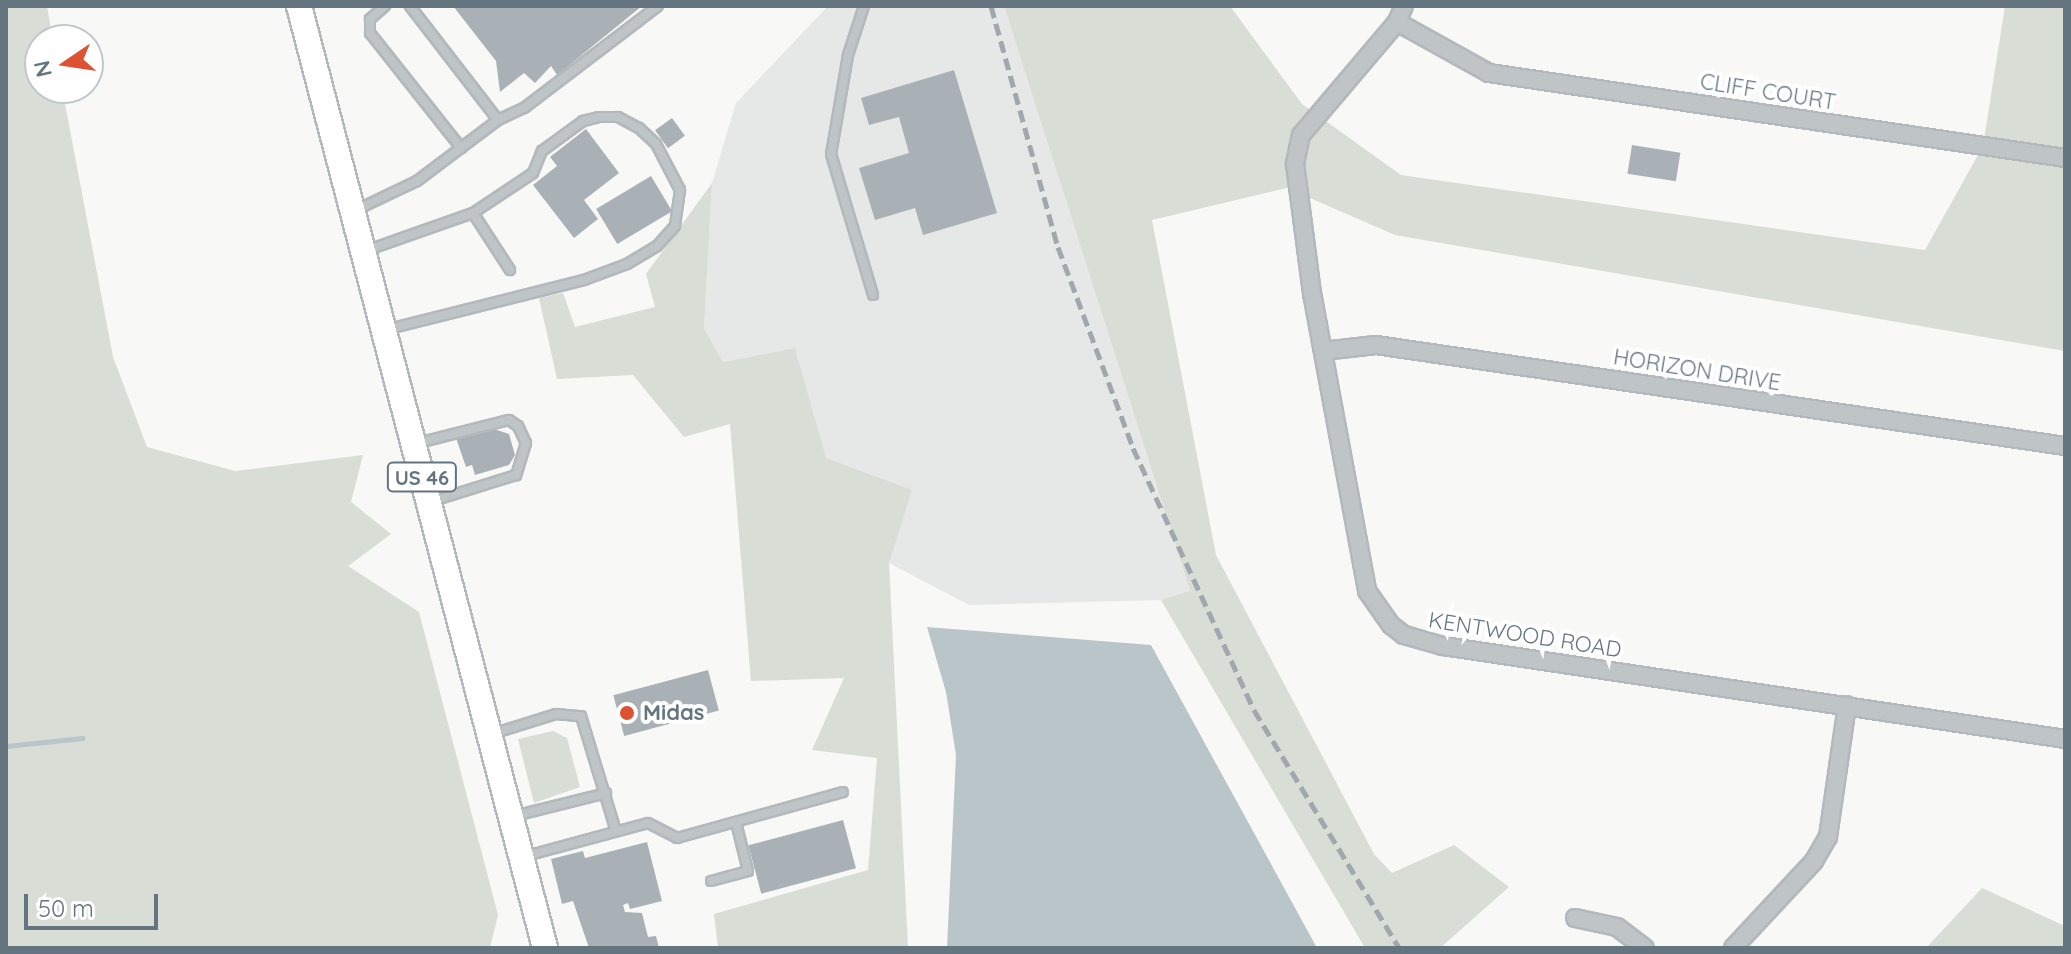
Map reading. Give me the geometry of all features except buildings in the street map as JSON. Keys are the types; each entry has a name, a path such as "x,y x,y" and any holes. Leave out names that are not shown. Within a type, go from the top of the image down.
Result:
{"main road":[{"name":"US 46","path":"299,6 545,948"}],"street":[{"name":"KENTWOOD ROAD","path":"1465,64 1401,14 1301,135 1295,185 1367,591 1379,612 1404,635 1443,646 2065,739"},
{"name":"CLIFF COURT","path":"1465,64 1489,73 2065,158"},
{"name":"HORIZON DRIVE","path":"1323,351 1376,345 2065,446"},
{"path":"1733,948 1814,861 1828,837 1847,705"},
{"path":"1575,918 1617,927 1645,948"}],"lane":[{"path":"385,6 370,19 370,33 461,148"},
{"path":"410,6 498,120"},
{"path":"353,211 417,181 498,120 524,108 658,6"},
{"path":"864,6 842,85 831,154 873,295"},
{"path":"363,251 473,213 533,173 542,151 583,121 599,117 618,117 639,128 656,144 680,190 675,226 657,246 627,264 584,280 384,330"},
{"path":"473,213 510,270"},
{"path":"413,444 500,420 515,422 526,443 516,475 428,502"},
{"path":"489,735 556,714 578,713 588,724 616,831"},
{"path":"521,857 648,823 677,838 843,792"},
{"path":"511,817 606,793"},
{"path":"711,881 748,871 736,822"}],"shaded area":[{"path":"6,6 47,6 50,24 24,24 24,104 65,104 113,357 147,447 235,471 363,455 351,502 391,534 348,566 419,612 498,915 490,948 6,948"},
{"path":"828,6 1004,6 1190,592 1161,600 969,605 889,563 911,490 825,458 795,348 723,362 704,328 712,183 736,103"},
{"path":"1004,6 1230,6 1302,104 1401,175 1925,250 1983,146 2005,6 2065,6 2065,351 1395,235 1287,188 1152,220 1216,555 1374,854 1392,873 1454,845 1509,887 1440,948 1365,948 1161,600 1190,591"},
{"path":"712,183 704,328 723,362 795,348 826,458 912,490 889,563 908,948 718,948 714,914 868,870 877,758 812,750 844,678 751,681 730,424 684,437 633,375 557,379 539,298 563,293 575,327 655,307 646,274"},
{"path":"927,627 1151,645 1317,948 947,948 956,755 946,692"},
{"path":"553,731 567,738 580,787 534,803 518,739"},
{"path":"1982,888 2065,926 2065,948 1926,948"}],"waterway":[{"path":"6,746 83,738"}],"railway":[{"path":"991,6 1058,247 1133,448 1254,710 1399,948"}],"place":[{"name":"Midas","path":"627,713"}]}
